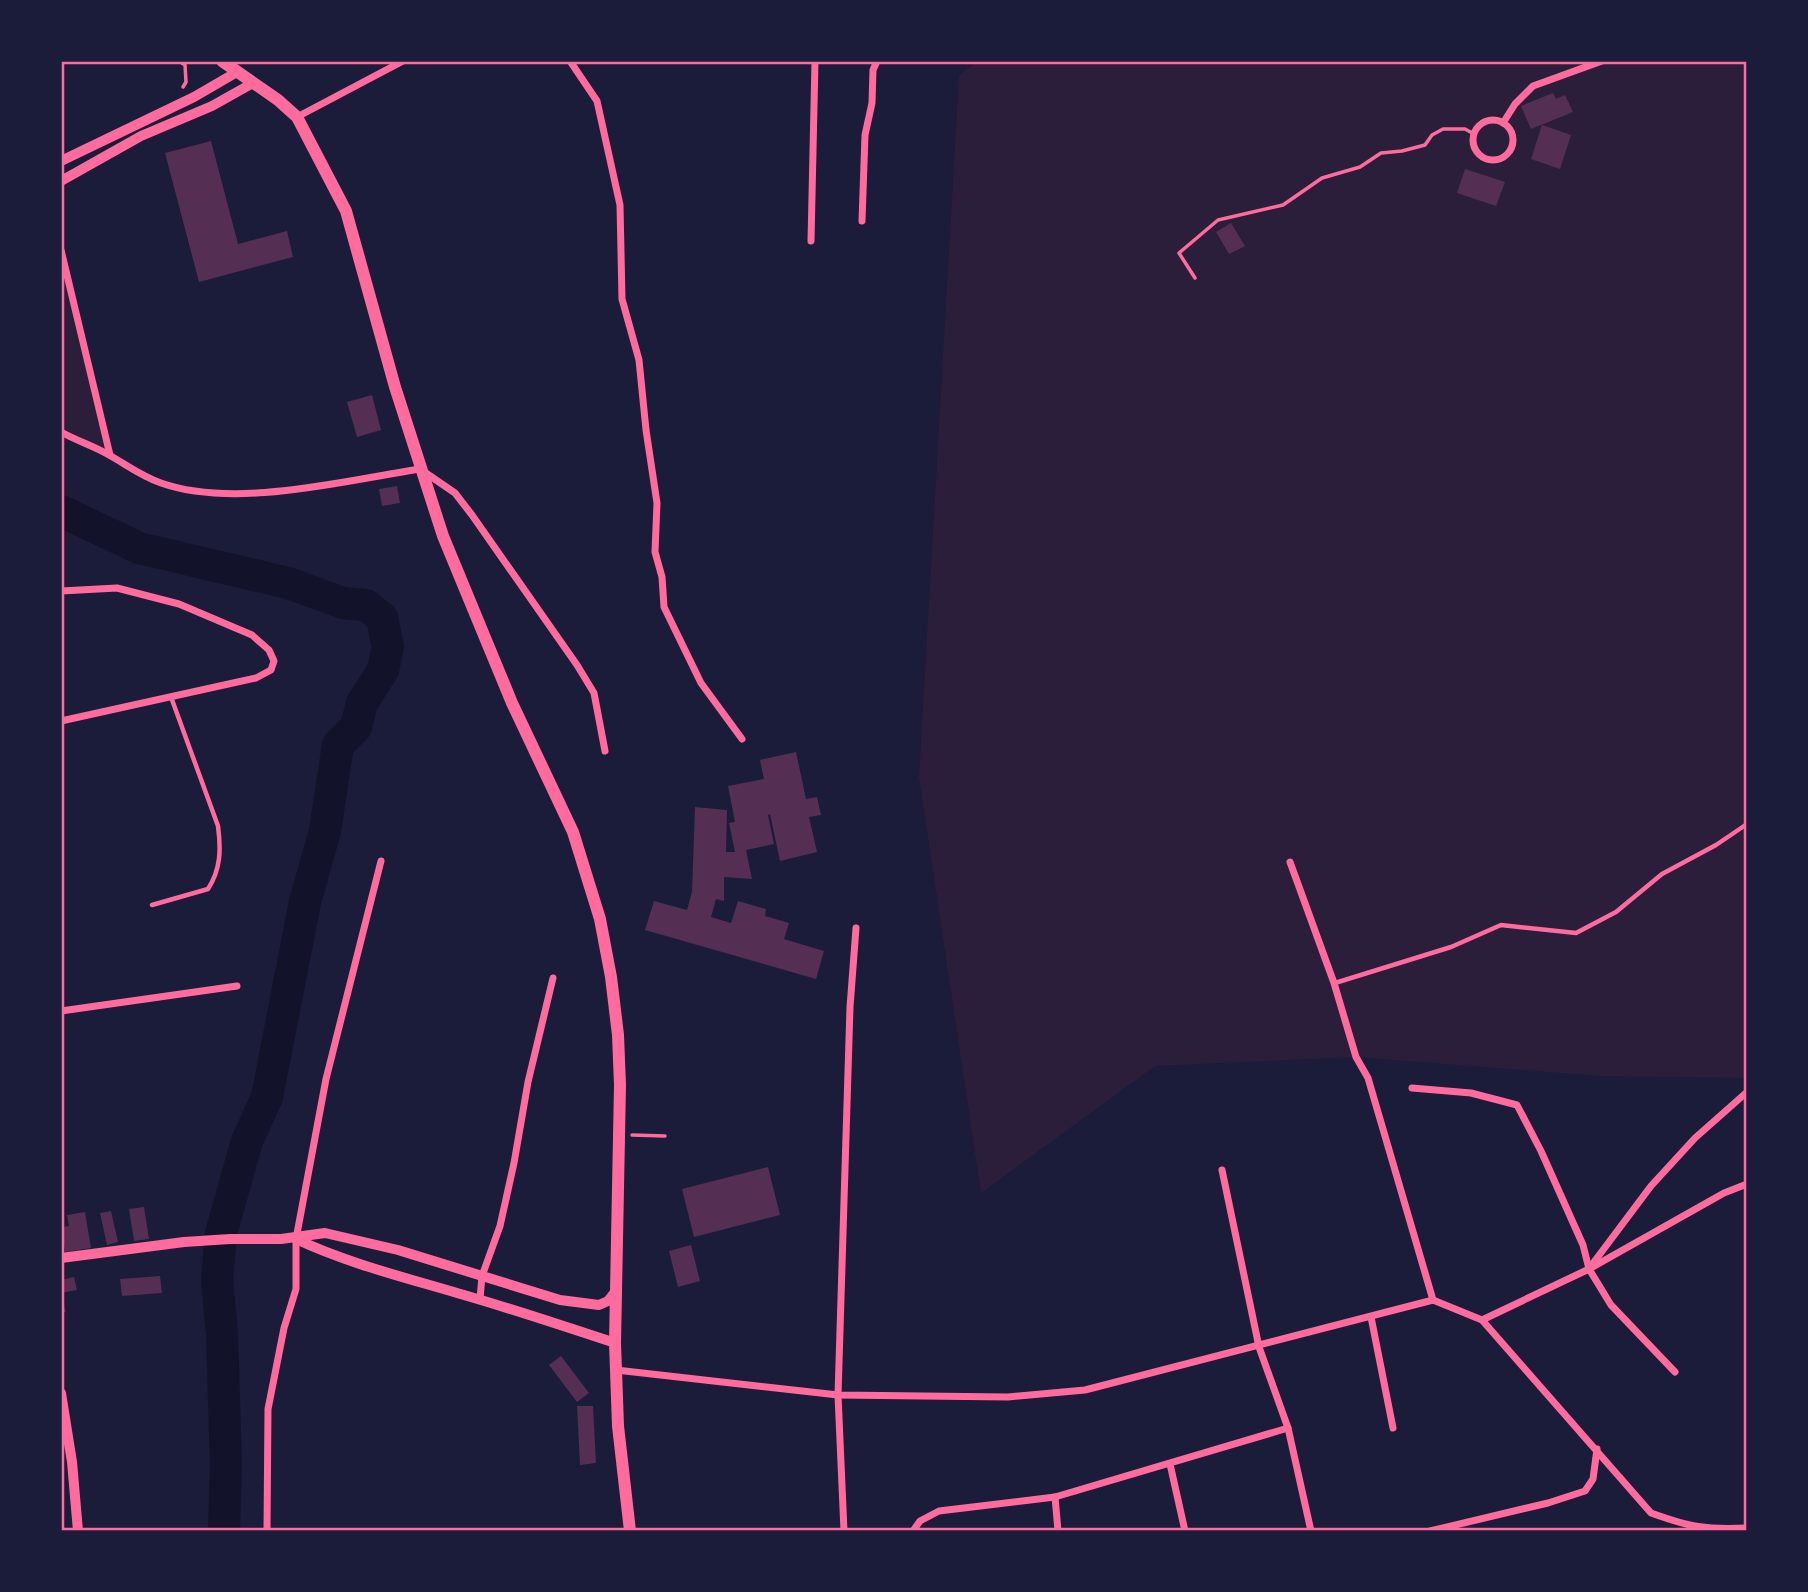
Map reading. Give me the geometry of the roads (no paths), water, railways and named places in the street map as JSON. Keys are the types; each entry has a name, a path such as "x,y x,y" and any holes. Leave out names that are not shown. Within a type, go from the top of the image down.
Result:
{"main road":[{"path":"222,61 278,100 297,117 346,211 420,470 456,570 512,703 573,832 600,919 611,977 620,1060 615,1343 618,1426 630,1531"}],"street":[{"path":"297,117 403,61"},
{"path":"570,61 597,101 620,205 622,299 639,360 657,503 655,552 662,577 664,607 701,683 742,739"},
{"path":"811,241 815,61"},
{"path":"862,220 865,135 872,103 873,70 877,61"},
{"path":"1503,123 1515,104 1532,86 1602,61"},
{"path":"61,161 194,97 237,72"},
{"path":"61,181 141,136 212,106 253,83"},
{"path":"1489,121 1503,123 1511,131 1511,150 1502,159 1489,160 1482,157 1474,147 1474,134 1482,124 1489,121"},
{"path":"61,250 110,455"},
{"path":"61,432 163,484 211,494 285,490 420,470 455,494 472,515 577,665 594,693 605,751"},
{"path":"61,591 117,588 179,604 252,635 269,650 274,660 271,670 256,678 61,721"},
{"path":"267,1531 268,1409 284,1328 296,1289 296,1239 326,1079 381,861"},
{"path":"1290,862 1334,983 1356,1058 1368,1079 1433,1300"},
{"path":"844,1531 838,1395 850,1007 856,928"},
{"path":"480,1299 482,1276 499,1226 514,1163 528,1082 553,978"},
{"path":"61,1011 237,986"},
{"path":"1412,1088 1471,1093 1517,1105 1583,1245 1589,1269 1611,1305 1675,1372"},
{"path":"1589,1269 1651,1186 1695,1138 1747,1092"},
{"path":"1222,1170 1259,1347 1288,1428 1311,1531"},
{"path":"1482,1320 1589,1269 1724,1193 1747,1184"},
{"path":"61,1258 184,1242 281,1240 325,1233 351,1238 560,1300 589,1306 608,1301 615,1292"},
{"path":"296,1239 350,1261 480,1299 615,1343"},
{"path":"616,1370 838,1395 1008,1397 1085,1390 1433,1300 1482,1320 1651,1513 1681,1524 1710,1530 1747,1528"},
{"path":"1371,1317 1394,1428"},
{"path":"61,1393 72,1462 78,1531"},
{"path":"913,1531 920,1521 939,1511 1055,1497 1288,1428"},
{"path":"1430,1531 1548,1503 1584,1491 1593,1479 1597,1450"},
{"path":"1170,1464 1185,1531"},
{"path":"1055,1497 1058,1531"}],"lane":[{"path":"152,905 208,889 217,876 221,848 218,826 171,696"},
{"path":"1334,983 1451,947 1501,925 1576,933 1616,912 1662,874 1716,845 1747,824"}],"waterway":[{"path":"61,511 139,548 288,583 343,603 366,605 382,618 388,647 383,670 362,703 356,727 338,745 325,831 305,902 267,1097 247,1141 221,1233 217,1280 222,1334 226,1465 224,1531"}]}
